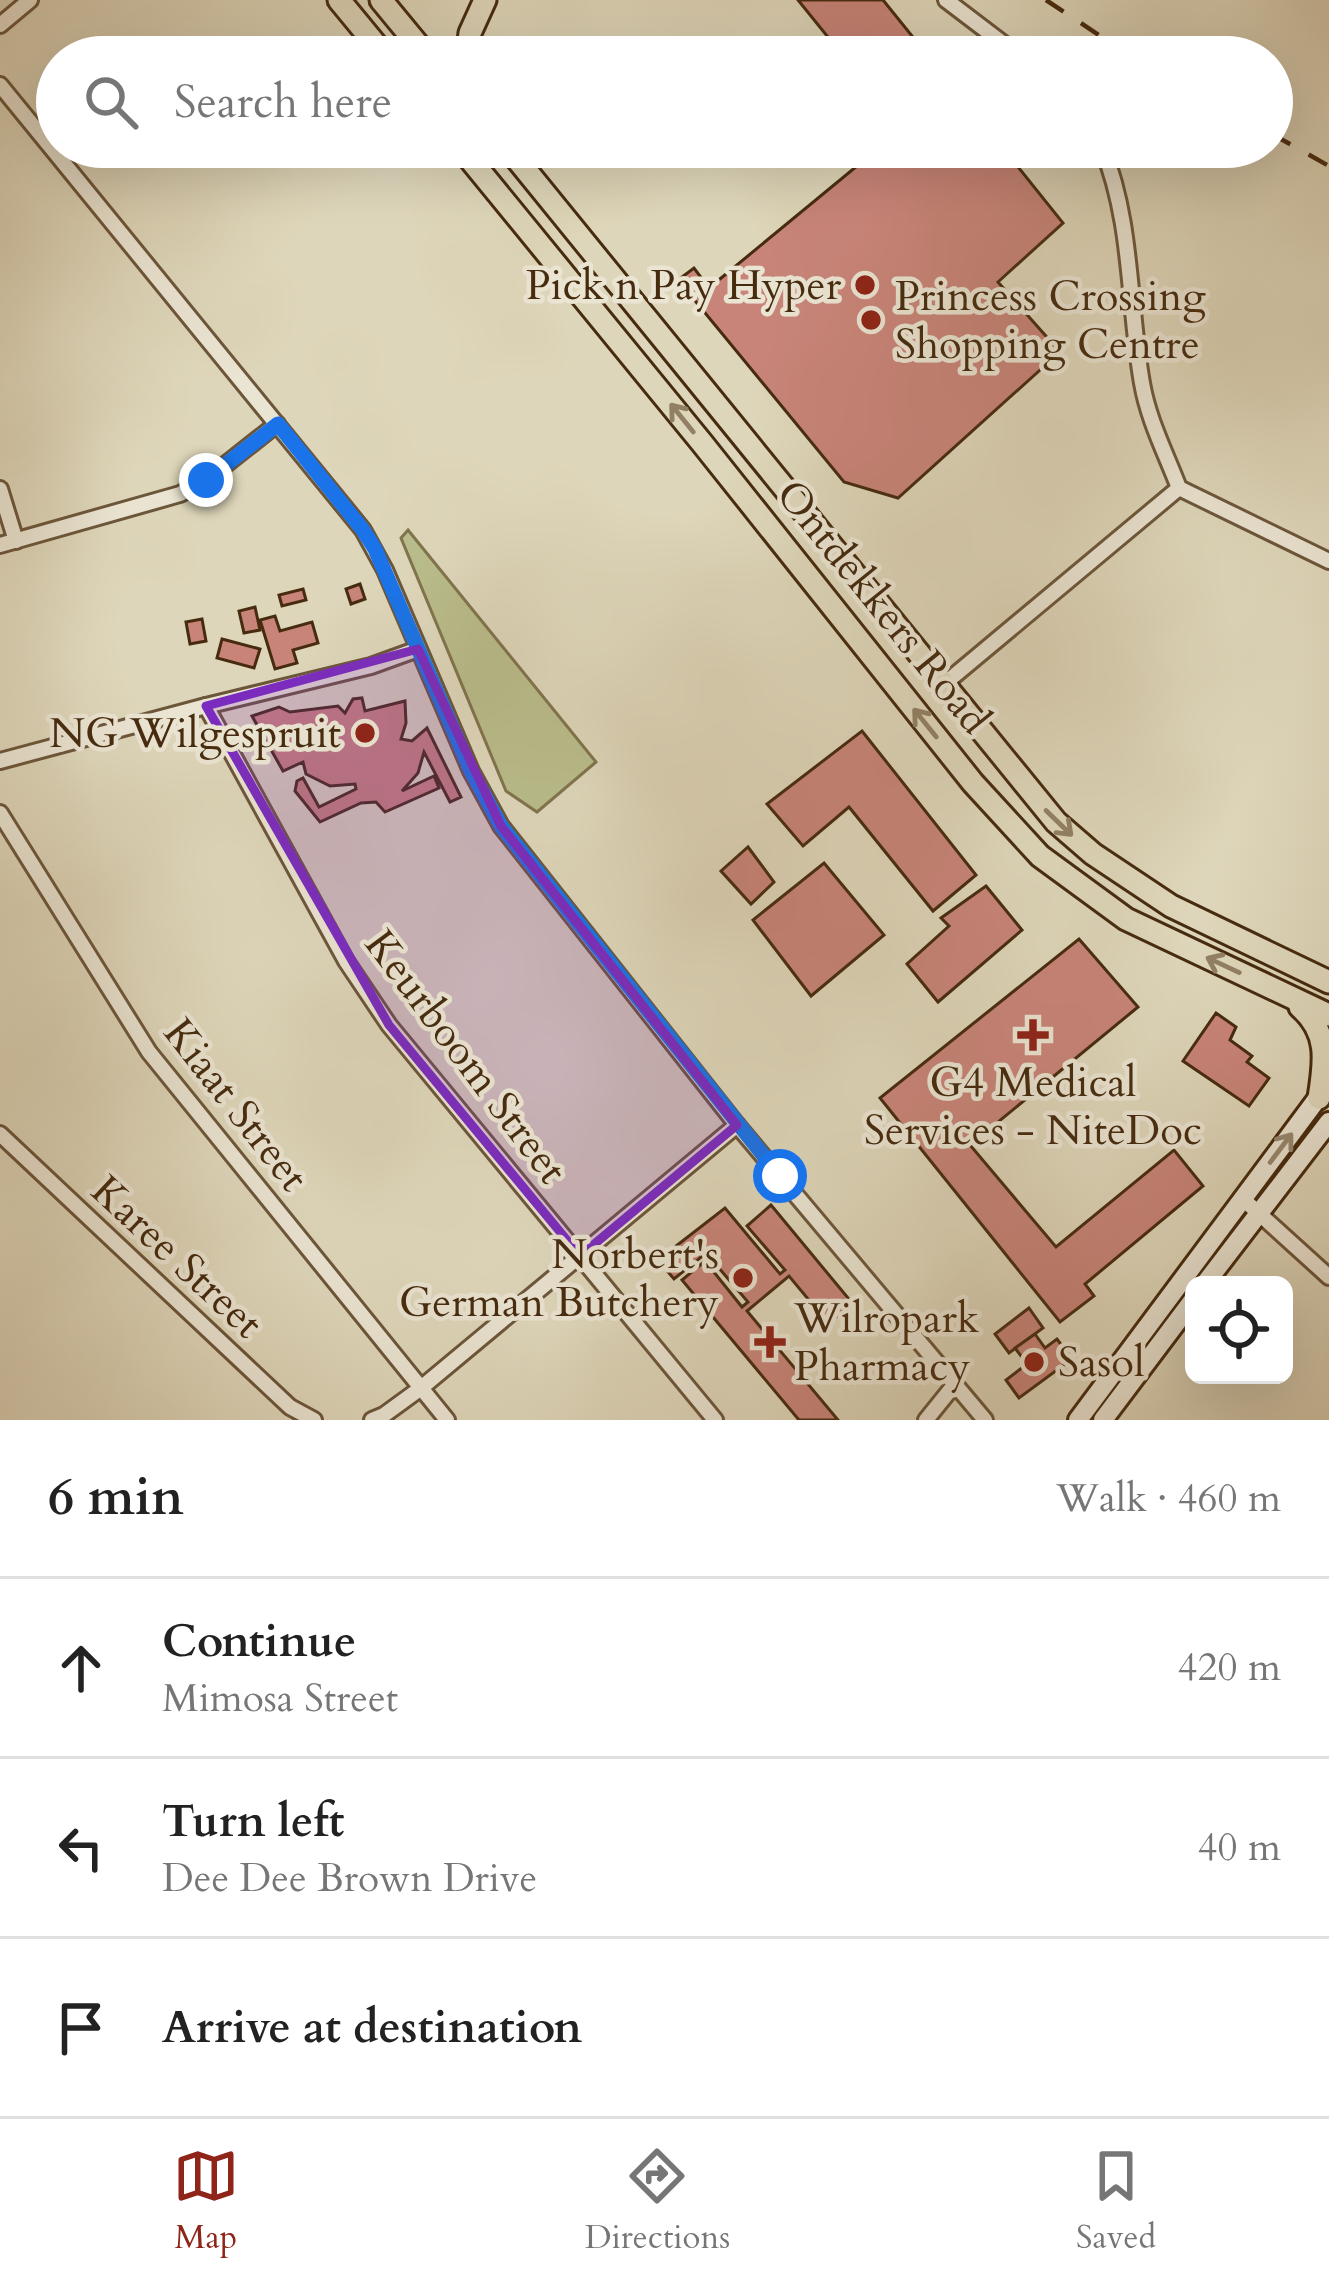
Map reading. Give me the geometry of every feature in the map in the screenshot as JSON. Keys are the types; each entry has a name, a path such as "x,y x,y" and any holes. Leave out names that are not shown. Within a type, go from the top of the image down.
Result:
{"main road":[{"path":"339,0 369,36"},
{"path":"381,0 411,36"},
{"path":"470,36 485,0"},
{"name":"Ontdekkers Road","path":"477,168 973,783 1040,856 1126,919 1329,1015"},
{"name":"Ontdekkers Road","path":"524,168 1056,822 1093,854 1172,905 1329,982"},
{"path":"1078,1420 1324,1091 1320,1024 1279,991"},
{"path":"1211,1276 1329,1122"},
{"path":"1103,1420 1185,1311"}],"street":[{"path":"0,25 30,0"},
{"path":"946,0 993,36"},
{"path":"0,85 36,129"},
{"path":"68,168 363,530 471,771 501,826 737,1124 985,1420"},
{"path":"1111,168 1124,220 1146,402 1179,488 1329,561"},
{"path":"0,545 180,494 206,480 278,424"},
{"path":"943,685 1179,488"},
{"path":"0,489 16,541"},
{"path":"0,761 418,650"},
{"name":"Keurboom Street","path":"206,706 346,961 379,1010 715,1420"},
{"name":"Kiaat Street","path":"0,813 149,1052 447,1420"},
{"path":"371,1420 421,1388 737,1124"},
{"name":"Karee Street","path":"0,1134 290,1407 314,1420"},
{"path":"1243,1199 1329,1277"},
{"path":"926,1420 955,1384"}],"highlighted area":[{"path":"418,649 501,826 737,1125 580,1256 389,1025 206,706"}],"green space":[{"path":"408,530 596,762 537,812 506,791 401,538"}],"building":[{"path":"798,0 883,0 912,36 827,36"},
{"name":"Princess Crossing Shopping Centre","path":"855,168 1019,168 1063,223 998,282 1060,352 898,498 844,482 678,280 694,268 709,288"},
{"path":"360,584 365,599 351,604 346,589"},
{"path":"303,589 306,600 282,606 279,595"},
{"path":"255,607 260,630 244,633 239,611"},
{"path":"275,616 280,631 312,622 318,643 293,650 297,663 275,669 260,620"},
{"path":"202,619 206,641 190,644 186,622"},
{"path":"222,639 260,649 254,668 217,658"},
{"path":"362,698 365,711 405,701 401,739 412,741 427,728 461,797 450,802 424,752 418,773 402,791 434,776 439,788 385,812 376,802 361,803 320,822 295,791 297,781 303,778 319,807 356,789 355,784 330,786 306,774 303,762 283,771 252,716 279,707 290,712 338,706 345,713 353,699"},
{"path":"862,731 976,875 933,911 849,807 803,846 767,804"},
{"path":"748,847 774,882 751,904 721,871"},
{"path":"824,863 884,935 811,996 753,920"},
{"path":"986,886 1022,930 938,1002 907,964 949,926 941,918"},
{"path":"1079,939 1138,1007 970,1145 1056,1247 1174,1150 1203,1186 1085,1284 1094,1296 1060,1322 880,1098"},
{"path":"1216,1013 1236,1027 1230,1040 1252,1056 1247,1062 1269,1078 1249,1106 1183,1061"},
{"path":"771,1205 853,1304 828,1323 789,1276 747,1311 838,1420 799,1420 682,1280 705,1261 742,1307 748,1302 706,1253 674,1279 658,1260 725,1208 780,1274 785,1270 747,1226"},
{"path":"1029,1308 1043,1328 1009,1353 995,1334"},
{"path":"1035,1334 1045,1348 1057,1339 1072,1359 1019,1398 1006,1380 1027,1364 1015,1348"}],"railway":[{"path":"1046,0 1100,36"},
{"path":"1293,146 1329,166"}],"place":[{"name":"Pick n Pay Hyper","path":"865,285"},
{"name":"Princess Crossing Shopping Centre","path":"871,320"},
{"name":"NG Wilgespruit","path":"365,733"},
{"name":"G4 Medical Services - NiteDoc","path":"1033,1035"},
{"name":"Norbert's German Butchery","path":"743,1278"},
{"name":"Wilropark Pharmacy","path":"770,1342"},
{"name":"Sasol","path":"1034,1362"}],"route":[{"path":"206,480 278,424 375,549 471,771 501,826 780,1176"}]}
